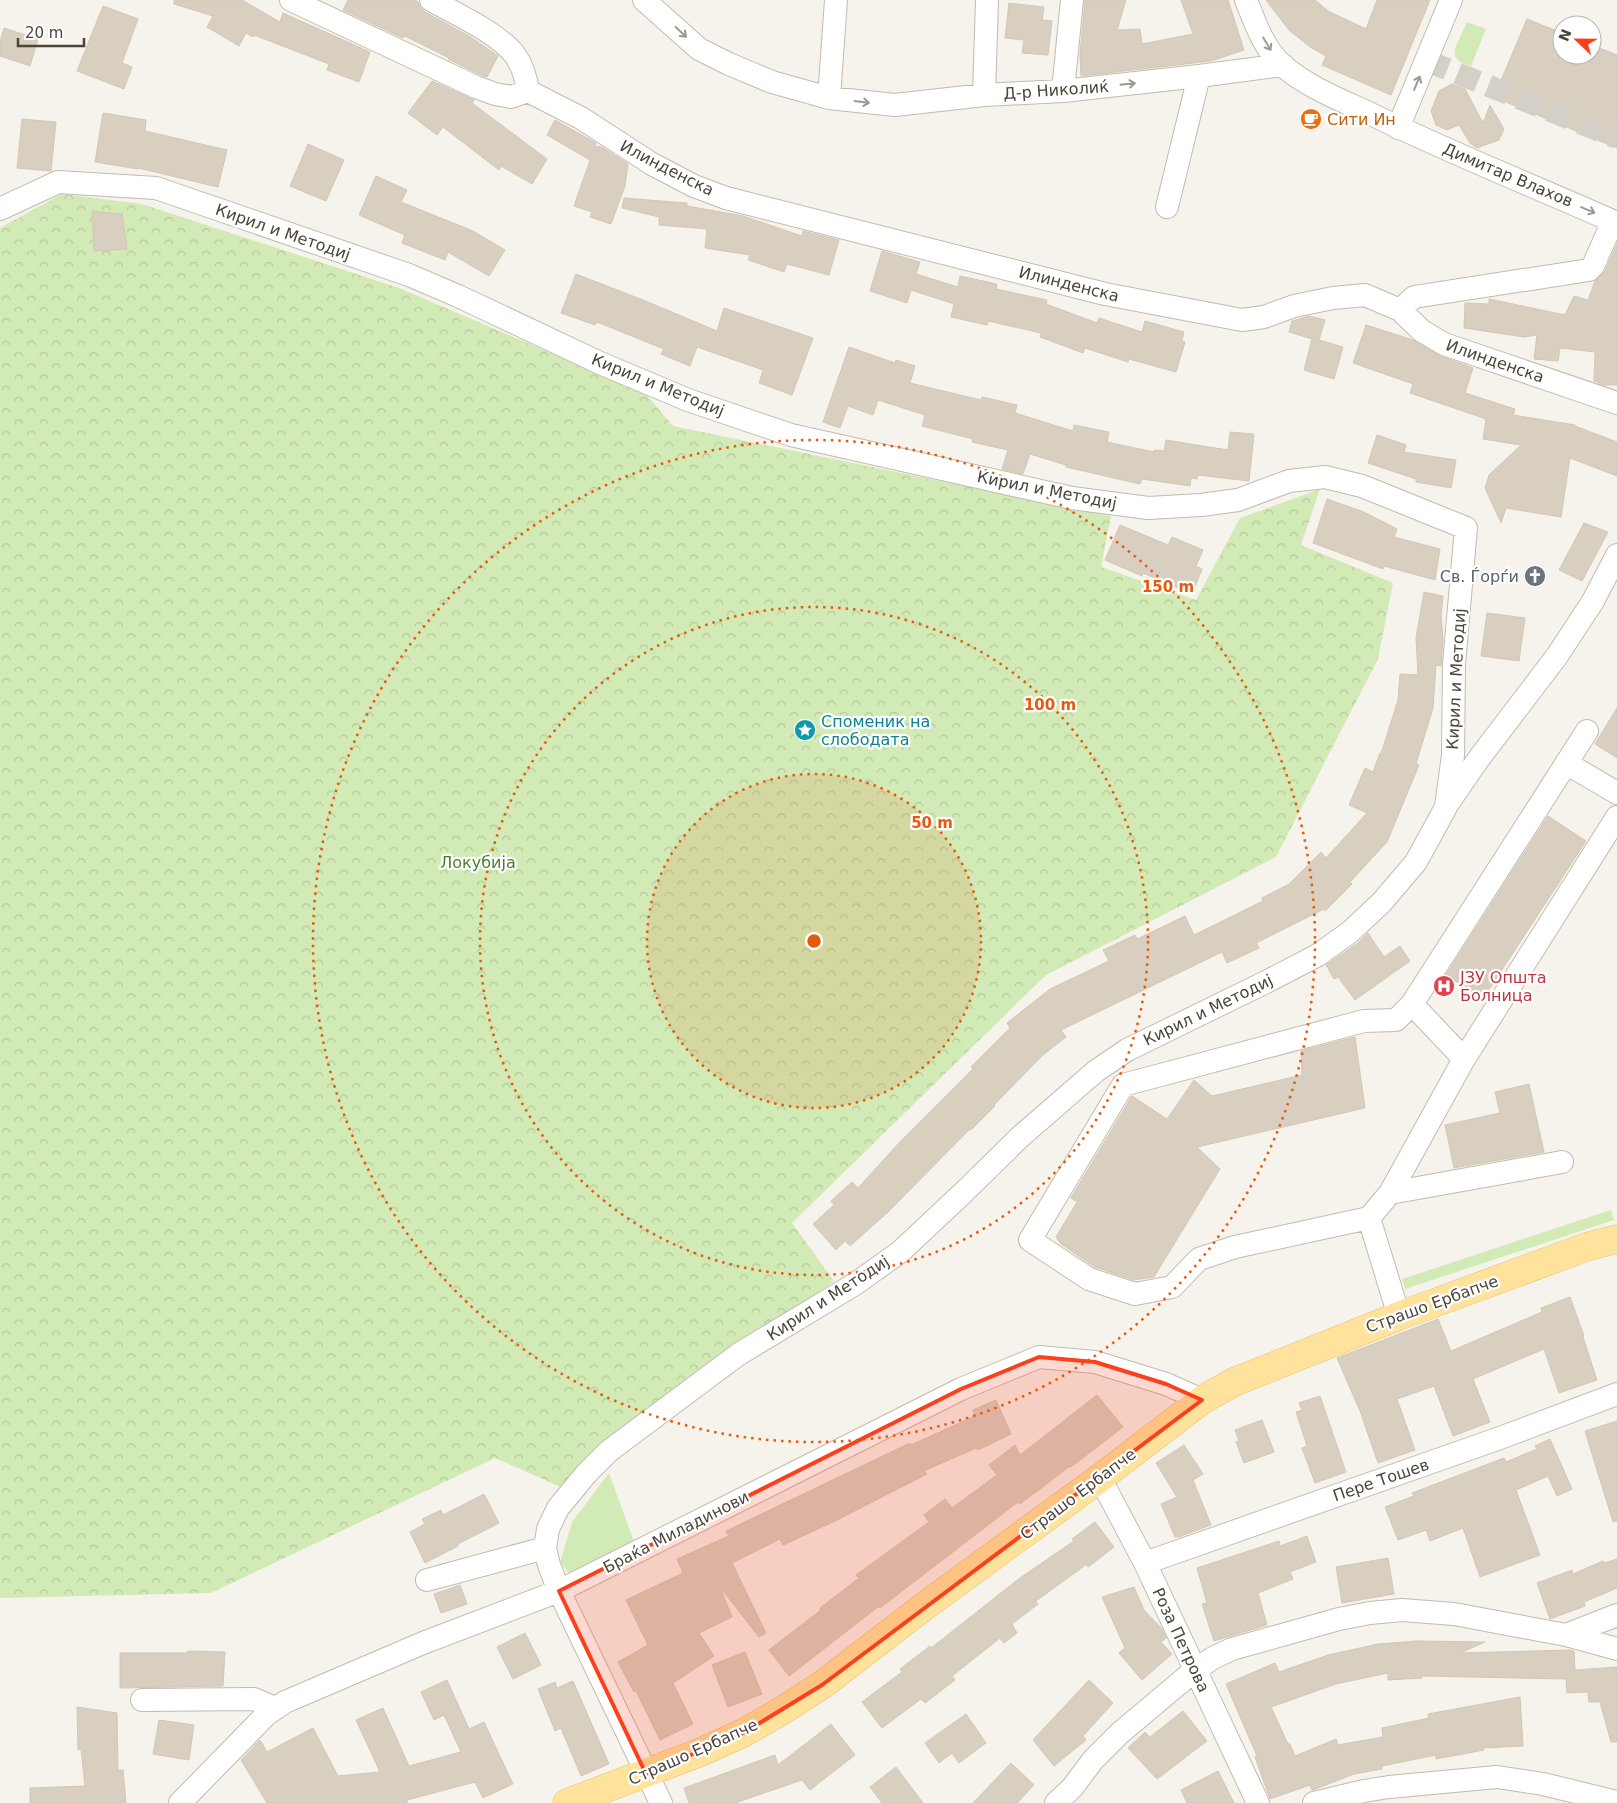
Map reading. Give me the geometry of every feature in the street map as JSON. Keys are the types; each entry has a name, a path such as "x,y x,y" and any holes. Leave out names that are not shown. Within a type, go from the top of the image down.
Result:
{"main road":[{"name":"Страшо Ербапче","path":"567,1803 646,1774 745,1732 822,1685 926,1605 1100,1478 1202,1400 1234,1382 1400,1316 1589,1246 1617,1239"}],"street":[{"path":"290,0 476,87 495,94 511,97 528,91 525,74 516,56 502,42 431,0"},
{"name":"Д-р Николиќ","path":"644,0 698,49 772,82 829,98 895,105 984,95 1063,91 1283,65"},
{"path":"829,98 836,0"},
{"path":"984,95 987,0"},
{"path":"1063,91 1072,0"},
{"name":"Димитар Влахов","path":"1246,0 1257,27 1269,48 1283,65 1313,86 1398,128 1615,222"},
{"path":"1398,128 1452,0"},
{"path":"1167,208 1199,76"},
{"name":"Илинденска","path":"528,91 581,118 652,164 694,186 726,198 1105,294 1242,320 1264,317 1294,306 1333,298 1365,295 1400,310 1422,331 1444,344 1617,403"},
{"name":"Кирил и Методиј","path":"0,209 58,182 156,188 409,276 458,296 600,363 688,400 791,435 1072,498 1148,508 1201,505 1238,500 1289,482 1325,477 1362,486 1466,528 1454,664 1453,756 1446,807 1416,862 1382,902 1350,932 1318,955 1127,1050 1096,1071 1020,1137 900,1252 855,1284 739,1354 610,1450 586,1474 558,1508 548,1529 545,1548 549,1564 559,1591 661,1803"},
{"path":"1400,310 1414,297 1589,270 1593,266 1615,222"},
{"path":"1446,807 1476,761 1558,656 1593,600 1617,555"},
{"path":"1588,731 1412,1004 1396,1020 1364,1022 1123,1085 1030,1240 1089,1279 1135,1294 1172,1287 1199,1259 1235,1247 1369,1218 1390,1193 1464,1059 1617,817"},
{"path":"1566,763 1617,793"},
{"path":"1412,1004 1464,1059"},
{"path":"1390,1193 1562,1162"},
{"path":"1369,1218 1400,1316"},
{"name":"Браќа Миладинови","path":"180,1803 275,1708 424,1643 559,1591 961,1389 1039,1357 1095,1362 1166,1384 1202,1400"},
{"name":"Пере Тошев","path":"1145,1563 1500,1438 1617,1394"},
{"name":"Роза Петрова","path":"1100,1478 1145,1563 1258,1803"},
{"path":"427,1580 545,1548"},
{"path":"1056,1803 1072,1788 1093,1760 1120,1733 1212,1658 1232,1649 1339,1619 1370,1613 1402,1610 1454,1614 1566,1635 1617,1649"},
{"path":"1566,1635 1617,1615"},
{"path":"142,1700 254,1699 275,1708"},
{"path":"1314,1803 1364,1791 1390,1795 1497,1778 1543,1784 1617,1802"}],"highlighted area":[{"path":"1039,1357 1095,1362 1166,1384 1202,1400 822,1685 745,1732 646,1774 559,1591 961,1389"}],"green space":[{"path":"1467,22 1486,29 1471,66 1460,62 1455,56 1455,48"},
{"name":"Локубија","path":"62,194 142,204 399,288 645,393 673,426 1111,516 1101,567 1196,600 1240,518 1320,489 1301,545 1393,583 1378,659 1276,857 1046,975 792,1223 834,1281 563,1488 495,1458 211,1593 0,1598 0,228"},
{"path":"1611,1210 1614,1220 1405,1289 1402,1279"},
{"path":"609,1473 634,1542 570,1574 560,1563 572,1522"}],"building":[{"path":"174,0 242,0 280,22 283,13 370,52 359,82 327,70 329,64 254,35 253,37 246,33 239,46 207,27 213,16 174,4"},
{"path":"348,0 415,0 425,12 469,36 498,56 487,77 481,75 405,36 403,38 343,10"},
{"path":"1085,0 1126,0 1117,30 1140,29 1142,44 1193,34 1181,0 1228,0 1244,50 1211,61 1081,76 1080,53"},
{"path":"1266,0 1315,0 1328,11 1366,29 1377,0 1430,0 1391,95 1322,65 1326,56 1310,47 1289,30"},
{"path":"1009,3 1044,7 1042,20 1052,21 1048,55 1022,53 1024,40 1005,38"},
{"path":"103,6 138,19 122,63 132,67 124,89 77,71"},
{"path":"1527,19 1552,29 1552,65 1602,65 1602,49 1617,55 1617,148 1494,97"},
{"path":"4,28 38,39 30,66 0,56 0,42"},
{"path":"432,81 474,100 472,103 547,159 532,184 501,166 499,170 443,127 437,135 408,113"},
{"path":"1452,84 1465,89 1483,123 1490,105 1504,129 1499,140 1477,148 1470,143 1459,125 1447,130 1436,125 1431,111 1439,91"},
{"path":"103,113 146,120 145,131 227,150 218,187 138,168 95,162"},
{"path":"22,119 56,122 51,171 17,168"},
{"path":"555,120 596,143 594,146 602,147 628,164 625,186 611,224 590,217 592,212 574,206 590,160 547,135"},
{"path":"308,144 344,160 326,201 290,186"},
{"path":"376,176 407,190 401,202 473,231 505,250 489,276 448,252 445,260 402,243 405,235 359,215"},
{"path":"624,198 687,203 687,206 743,216 802,236 803,231 839,240 829,275 787,264 784,272 748,260 750,255 705,248 707,229 659,225 659,217 622,208"},
{"path":"92,211 122,214 127,249 94,251"},
{"path":"1617,244 1617,385 1604,385 1594,381 1595,352 1560,348 1558,361 1534,359 1537,335 1524,337 1464,328 1465,303 1489,304 1489,299 1565,315 1574,296 1588,300 1595,281 1605,271"},
{"path":"882,251 920,262 916,274 958,287 960,276 997,284 996,289 1047,300 1046,304 1097,323 1099,318 1142,332 1145,321 1184,332 1182,341 1185,342 1176,372 1129,359 1128,362 1085,348 1083,353 1040,337 1041,333 988,321 987,325 951,317 954,304 911,290 907,303 870,291"},
{"path":"576,274 717,331 724,308 813,338 792,395 759,383 763,370 697,347 690,366 661,354 664,349 597,322 595,325 561,313"},
{"path":"1309,316 1325,320 1319,340 1343,347 1334,379 1304,370 1312,339 1289,332 1292,321"},
{"path":"1366,325 1413,340 1440,356 1473,368 1465,393 1515,409 1513,415 1575,425 1617,442 1617,476 1570,458 1561,517 1506,508 1501,523 1485,488 1489,475 1521,445 1483,439 1486,419 1410,393 1413,384 1353,363"},
{"path":"849,347 895,363 896,360 915,366 910,383 981,400 982,397 1017,405 1015,413 1073,431 1074,425 1109,432 1107,442 1154,452 1154,450 1164,451 1166,440 1228,450 1230,432 1254,434 1249,481 1198,475 1197,479 1191,478 1190,486 1142,479 1140,484 1066,467 1066,465 1030,454 1023,474 1002,469 1008,450 972,442 973,439 922,426 925,415 878,400 873,415 848,406 840,428 823,422"},
{"path":"1377,435 1406,445 1404,452 1456,460 1451,488 1416,482 1416,479 1368,463"},
{"path":"1327,499 1364,512 1397,529 1394,537 1440,549 1435,580 1384,566 1383,569 1313,543"},
{"path":"1584,523 1608,532 1582,581 1559,570"},
{"path":"1120,525 1168,545 1172,537 1203,550 1196,566 1202,569 1192,594 1143,573 1142,576 1105,560"},
{"path":"1424,592 1443,596 1441,616 1443,639 1441,666 1436,665 1433,708 1416,764 1419,765 1387,842 1350,882 1352,884 1325,911 1324,909 1256,943 1259,948 1227,963 1222,952 1061,1030 1066,1037 1043,1055 995,1106 888,1212 850,1246 845,1241 836,1250 813,1224 834,1205 831,1201 852,1182 858,1188 899,1143 973,1069 971,1067 1010,1028 1007,1023 1050,989 1109,961 1103,950 1135,935 1137,939 1185,916 1194,935 1263,901 1262,898 1289,884 1321,852 1326,858 1367,813 1349,805 1365,768 1373,772 1381,754 1398,700 1400,674 1418,675 1416,638"},
{"path":"1487,613 1525,618 1519,661 1481,656"},
{"path":"1617,708 1617,758 1595,744"},
{"path":"1548,816 1586,841 1483,999 1446,975"},
{"path":"1368,933 1384,957 1400,946 1410,961 1355,1000 1338,977 1334,979 1326,965 1358,943"},
{"path":"1355,1037 1365,1108 1197,1147 1220,1169 1154,1277 1134,1280 1095,1267 1061,1244 1056,1237 1077,1202 1071,1198 1132,1096 1167,1119 1194,1080 1212,1096 1302,1075 1301,1051"},
{"path":"1529,1084 1544,1152 1454,1168 1445,1125 1500,1113 1495,1092"},
{"path":"1570,1297 1597,1380 1559,1393 1544,1349 1473,1379 1490,1422 1453,1436 1434,1386 1397,1399 1415,1450 1378,1463 1360,1411 1337,1358 1438,1319 1451,1351 1542,1312 1541,1308"},
{"path":"1097,1395 1123,1427 1020,1504 1018,1502 789,1676 769,1650 859,1578 856,1575 929,1522 924,1515 945,1499 952,1508 997,1475 989,1465 1015,1445 1020,1455"},
{"path":"1320,1396 1346,1472 1315,1483 1302,1448 1307,1446 1296,1412 1302,1410 1299,1403"},
{"path":"996,1400 1011,1434 978,1450 976,1448 924,1471 927,1474 833,1522 783,1545 780,1539 732,1563 766,1633 759,1637 720,1587 732,1617 699,1633 714,1656 673,1683 693,1724 660,1740 636,1691 634,1692 618,1662 648,1645 626,1600 683,1573 677,1559 729,1536 726,1531 910,1443 911,1445 975,1416 973,1410"},
{"path":"1262,1420 1274,1452 1244,1463 1236,1442 1239,1441 1235,1430"},
{"path":"1617,1421 1617,1521 1613,1522 1585,1431"},
{"path":"1550,1439 1572,1489 1557,1496 1548,1476 1516,1490 1540,1555 1480,1577 1463,1528 1430,1541 1426,1530 1398,1540 1385,1507 1414,1496 1412,1493 1504,1458 1506,1462 1537,1449 1535,1446"},
{"path":"1184,1445 1203,1474 1193,1480 1211,1525 1175,1537 1161,1504 1177,1497 1156,1463"},
{"path":"484,1494 499,1523 425,1563 410,1532 425,1524 422,1519 441,1510 443,1515"},
{"path":"1095,1522 1114,1547 1088,1567 1087,1564 1036,1601 1038,1604 1012,1624 1017,1633 1004,1643 1000,1638 952,1676 955,1680 925,1703 921,1699 882,1728 862,1702 902,1672 900,1669 930,1646 931,1648 1020,1578 1074,1541 1072,1539"},
{"path":"1307,1536 1316,1562 1290,1572 1293,1579 1258,1593 1267,1625 1214,1641 1202,1604 1207,1603 1197,1568 1279,1541 1280,1546"},
{"path":"1388,1558 1394,1594 1342,1603 1336,1567"},
{"path":"1617,1559 1617,1588 1584,1602 1585,1606 1550,1619 1537,1583 1572,1570 1573,1574 1603,1561 1604,1563"},
{"path":"460,1585 467,1604 441,1613 434,1594"},
{"path":"1134,1587 1144,1610 1162,1629 1166,1638 1161,1642 1172,1654 1142,1680 1119,1653 1125,1648 1102,1597"},
{"path":"525,1633 541,1665 513,1679 497,1647"},
{"path":"1417,1641 1485,1642 1460,1653 1570,1650 1574,1651 1575,1670 1617,1667 1617,1742 1611,1742 1600,1702 1589,1702 1588,1692 1567,1693 1566,1679 1422,1676 1422,1678 1388,1680 1388,1673 1336,1684 1271,1707 1295,1756 1336,1739 1338,1745 1383,1737 1382,1728 1429,1718 1428,1714 1520,1697 1523,1746 1483,1748 1484,1750 1436,1759 1436,1755 1382,1766 1382,1769 1354,1774 1313,1790 1310,1785 1270,1799 1255,1757 1257,1756 1226,1684 1275,1663 1279,1672 1328,1655 1378,1644"},
{"path":"188,1651 225,1652 223,1686 120,1688 120,1653 187,1653"},
{"path":"745,1652 762,1694 728,1707 712,1665"},
{"path":"447,1680 469,1729 484,1722 513,1784 483,1798 475,1782 407,1800 407,1803 267,1803 241,1760 260,1740 267,1752 313,1728 338,1776 380,1772 356,1720 383,1708 409,1766 461,1752 444,1715 434,1720 421,1692"},
{"path":"1089,1680 1113,1703 1083,1736 1086,1740 1054,1766 1033,1740"},
{"path":"573,1681 609,1764 581,1776 561,1728 555,1731 538,1689 555,1682 557,1688"},
{"path":"77,1707 117,1713 118,1770 123,1770 126,1803 30,1803 30,1788 85,1786 81,1749 78,1750"},
{"path":"1183,1711 1207,1741 1157,1779 1128,1748 1145,1732 1150,1737"},
{"path":"966,1714 986,1743 959,1763 952,1753 939,1763 925,1743"},
{"path":"159,1720 194,1725 189,1760 153,1754"},
{"path":"831,1724 855,1755 810,1790 802,1780 735,1803 689,1803 684,1788 775,1755 778,1765"},
{"path":"1011,1763 1034,1785 1017,1803 973,1803"},
{"path":"896,1767 923,1803 882,1803 870,1787"},
{"path":"1218,1771 1234,1803 1187,1803 1181,1790"}],"tunnel":[{"path":"1427,61 1617,138"}],"place":[{"name":"Сити Ин","path":"1311,119"},
{"name":"Св. Ѓорѓи","path":"1535,576"},
{"name":"Споменик на слободата","path":"805,730"},
{"name":"ЈЗУ Општа Болница","path":"1444,986"}]}
